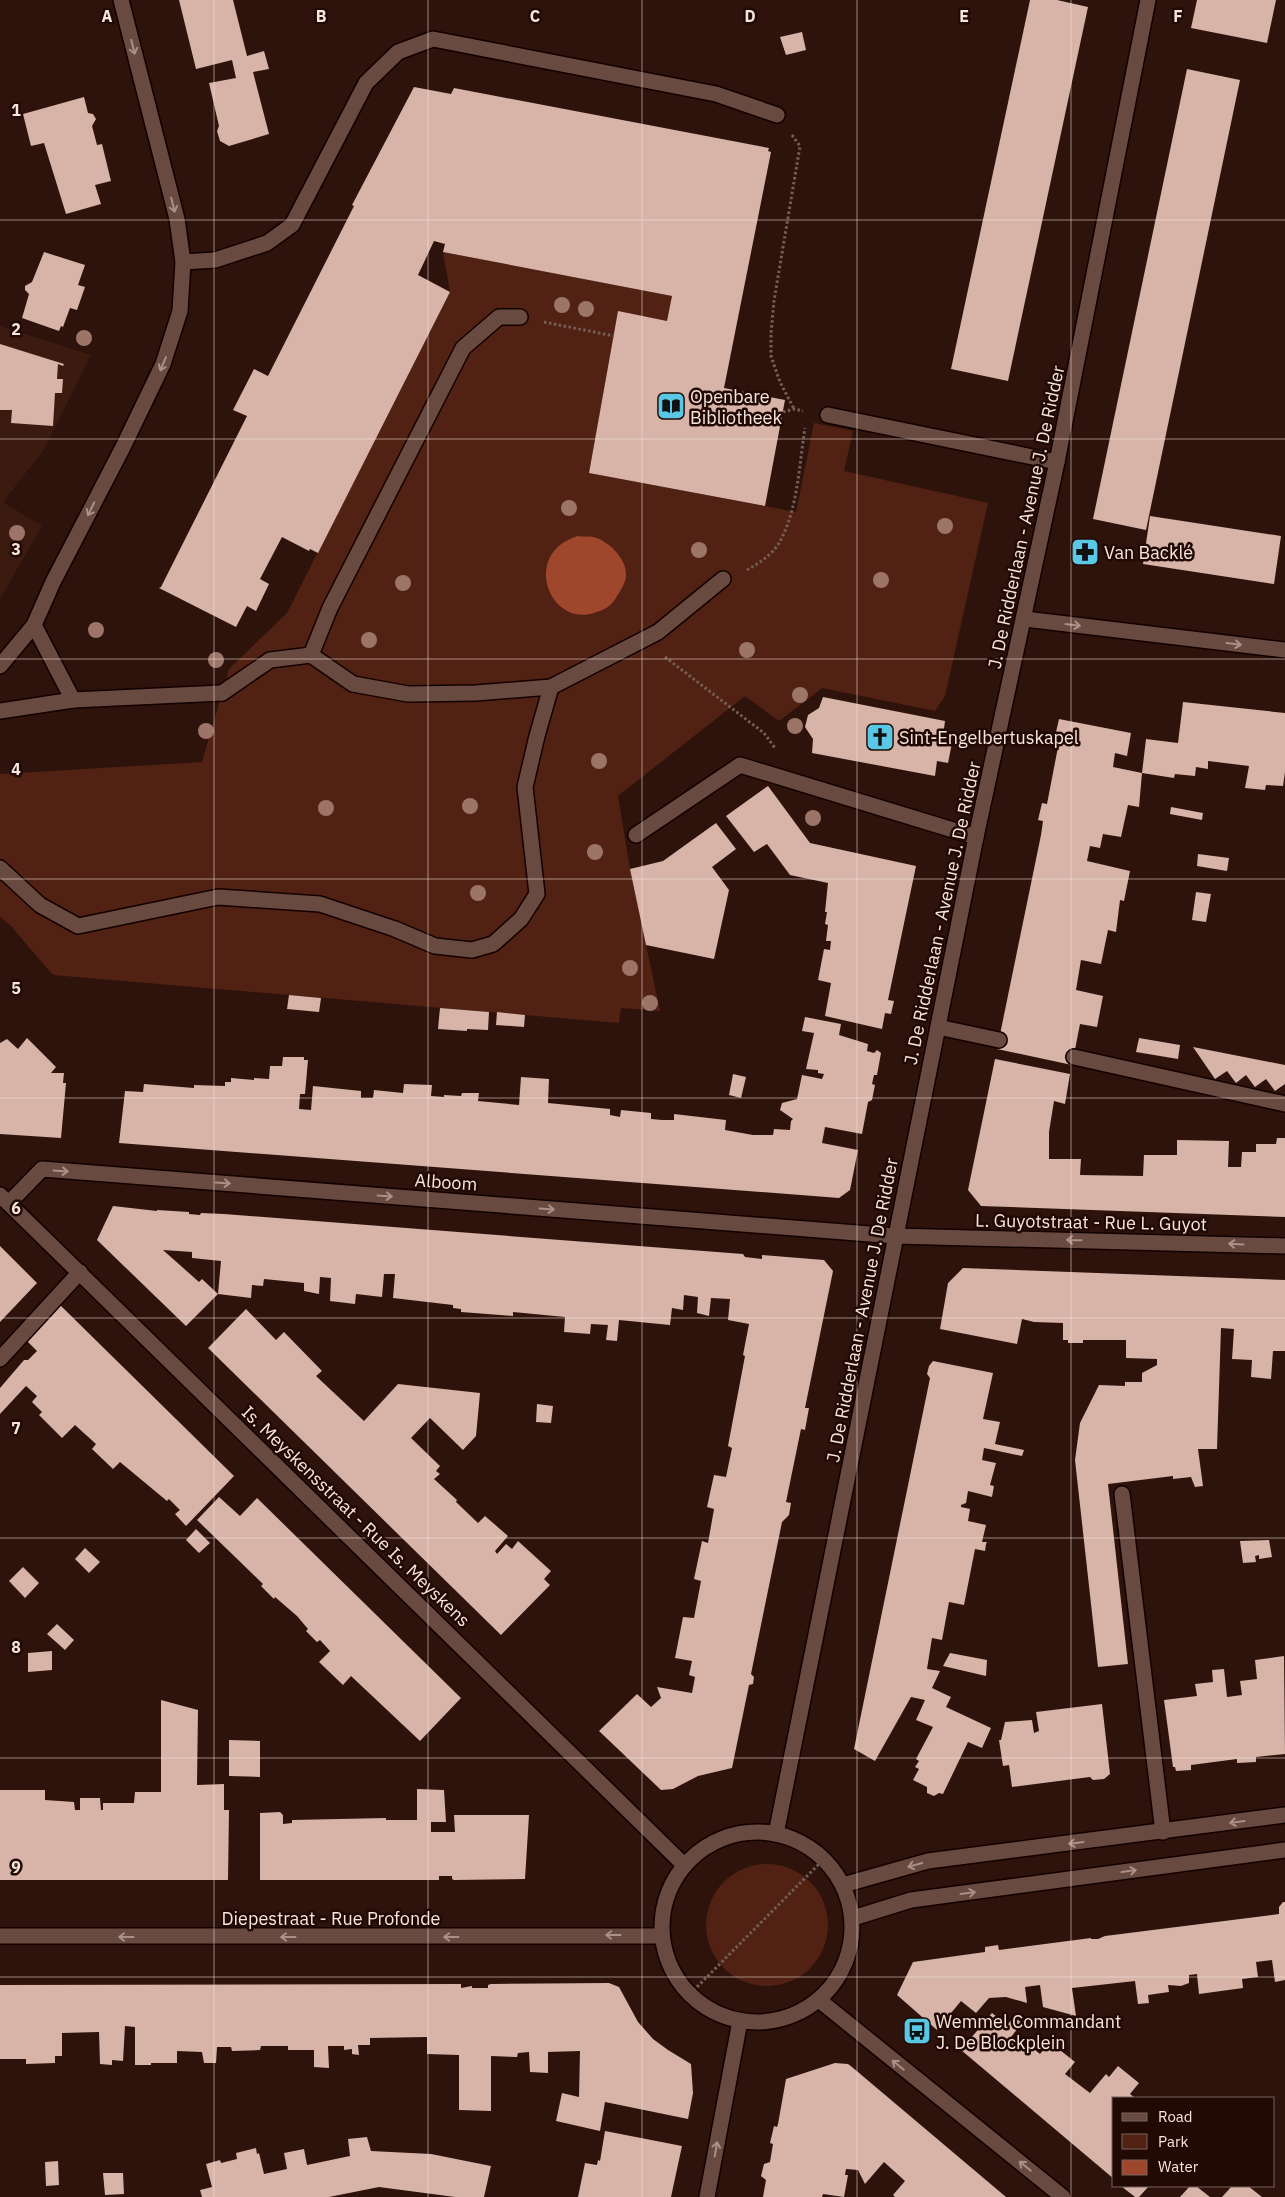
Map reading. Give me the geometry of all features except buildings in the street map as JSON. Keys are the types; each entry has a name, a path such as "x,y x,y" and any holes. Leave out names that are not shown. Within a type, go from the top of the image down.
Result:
{"street":[{"path":"0,666 34,625 53,582 123,447 163,364 180,311 183,262 177,219 122,0"},
{"name":"J. De Ridderlaan - Avenue J. De Ridder","path":"776,1834 976,837 1025,619 1057,462 1148,0"},
{"path":"183,262 215,260 267,243 292,225 366,83 398,52 434,39 716,94 778,115"},
{"path":"312,655 330,608 463,348 499,316 520,317"},
{"path":"828,415 1057,462"},
{"path":"0,711 73,700 222,693 270,660 312,655 353,684 408,694 476,693 551,687 644,641 658,632 723,579"},
{"path":"1025,619 1285,650"},
{"path":"34,625 73,700"},
{"path":"0,868 40,905 78,926 218,897 320,904 395,929 435,946 472,950 493,944 521,919 536,894 525,787 551,687"},
{"path":"636,835 740,765 976,837"},
{"path":"938,1027 998,1040"},
{"path":"1074,1058 1285,1104"},
{"name":"Alboom","path":"4,1199 42,1169 895,1236"},
{"name":"Is. Meyskensstraat - Rue Is. Meyskens","path":"4,1199 684,1865"},
{"name":"L. Guyotstraat - Rue L. Guyot","path":"895,1236 1285,1246"},
{"path":"0,1359 80,1272"},
{"path":"1122,1494 1163,1832"},
{"path":"844,1885 928,1861 1285,1815"},
{"path":"755,1831 776,1834 801,1842 824,1859 844,1885 853,1918 852,1943 846,1965 819,2000 794,2016 777,2021 758,2022 740,2021 712,2010 690,1994 676,1977 666,1956 662,1936 662,1920 666,1896 684,1865 709,1845 728,1836 755,1831"},
{"path":"853,1918 911,1900 1285,1850"},
{"name":"Diepestraat - Rue Profonde","path":"0,1936 662,1936"},
{"path":"819,2000 1063,2197"},
{"path":"707,2197 740,2021"}],"path":[{"path":"778,115 800,146 774,301 771,333 771,356 780,382 794,409"},
{"path":"520,317 614,336"},
{"path":"723,579 743,573 762,561 779,544 791,514 806,421"},
{"path":"644,641 764,733 799,784"},
{"path":"690,1994 824,1859"}],"shaded area":[{"path":"0,326 91,355 45,448 3,502 42,526 0,599"}],"green space":[{"path":"443,252 672,296 667,321 618,312 589,473 796,512 814,423 853,431 844,471 988,503 945,696 935,711 822,688 779,721 745,696 618,796 630,869 660,1011 621,1008 619,1023 53,975 10,925 0,917 0,774 202,762 229,669 287,613 450,292"},
{"path":"767,1864 790,1869 810,1882 823,1902 828,1925 823,1948 810,1968 790,1981 767,1986 744,1981 724,1968 711,1948 706,1925 711,1902 724,1882 744,1869"}],"water":[{"path":"578,536 593,537 605,542 616,551 625,569 626,575 622,589 613,602 594,613 578,614 564,609 554,599 548,586 546,572 550,557 560,545"}],"place":[{"name":"Openbare Bibliotheek","path":"671,406"},
{"name":"Van Backlé","path":"1085,552"},
{"name":"Sint-Engelbertuskapel","path":"880,737"},
{"name":"Wemmel Commandant J. De Blockplein","path":"917,2031"}]}
